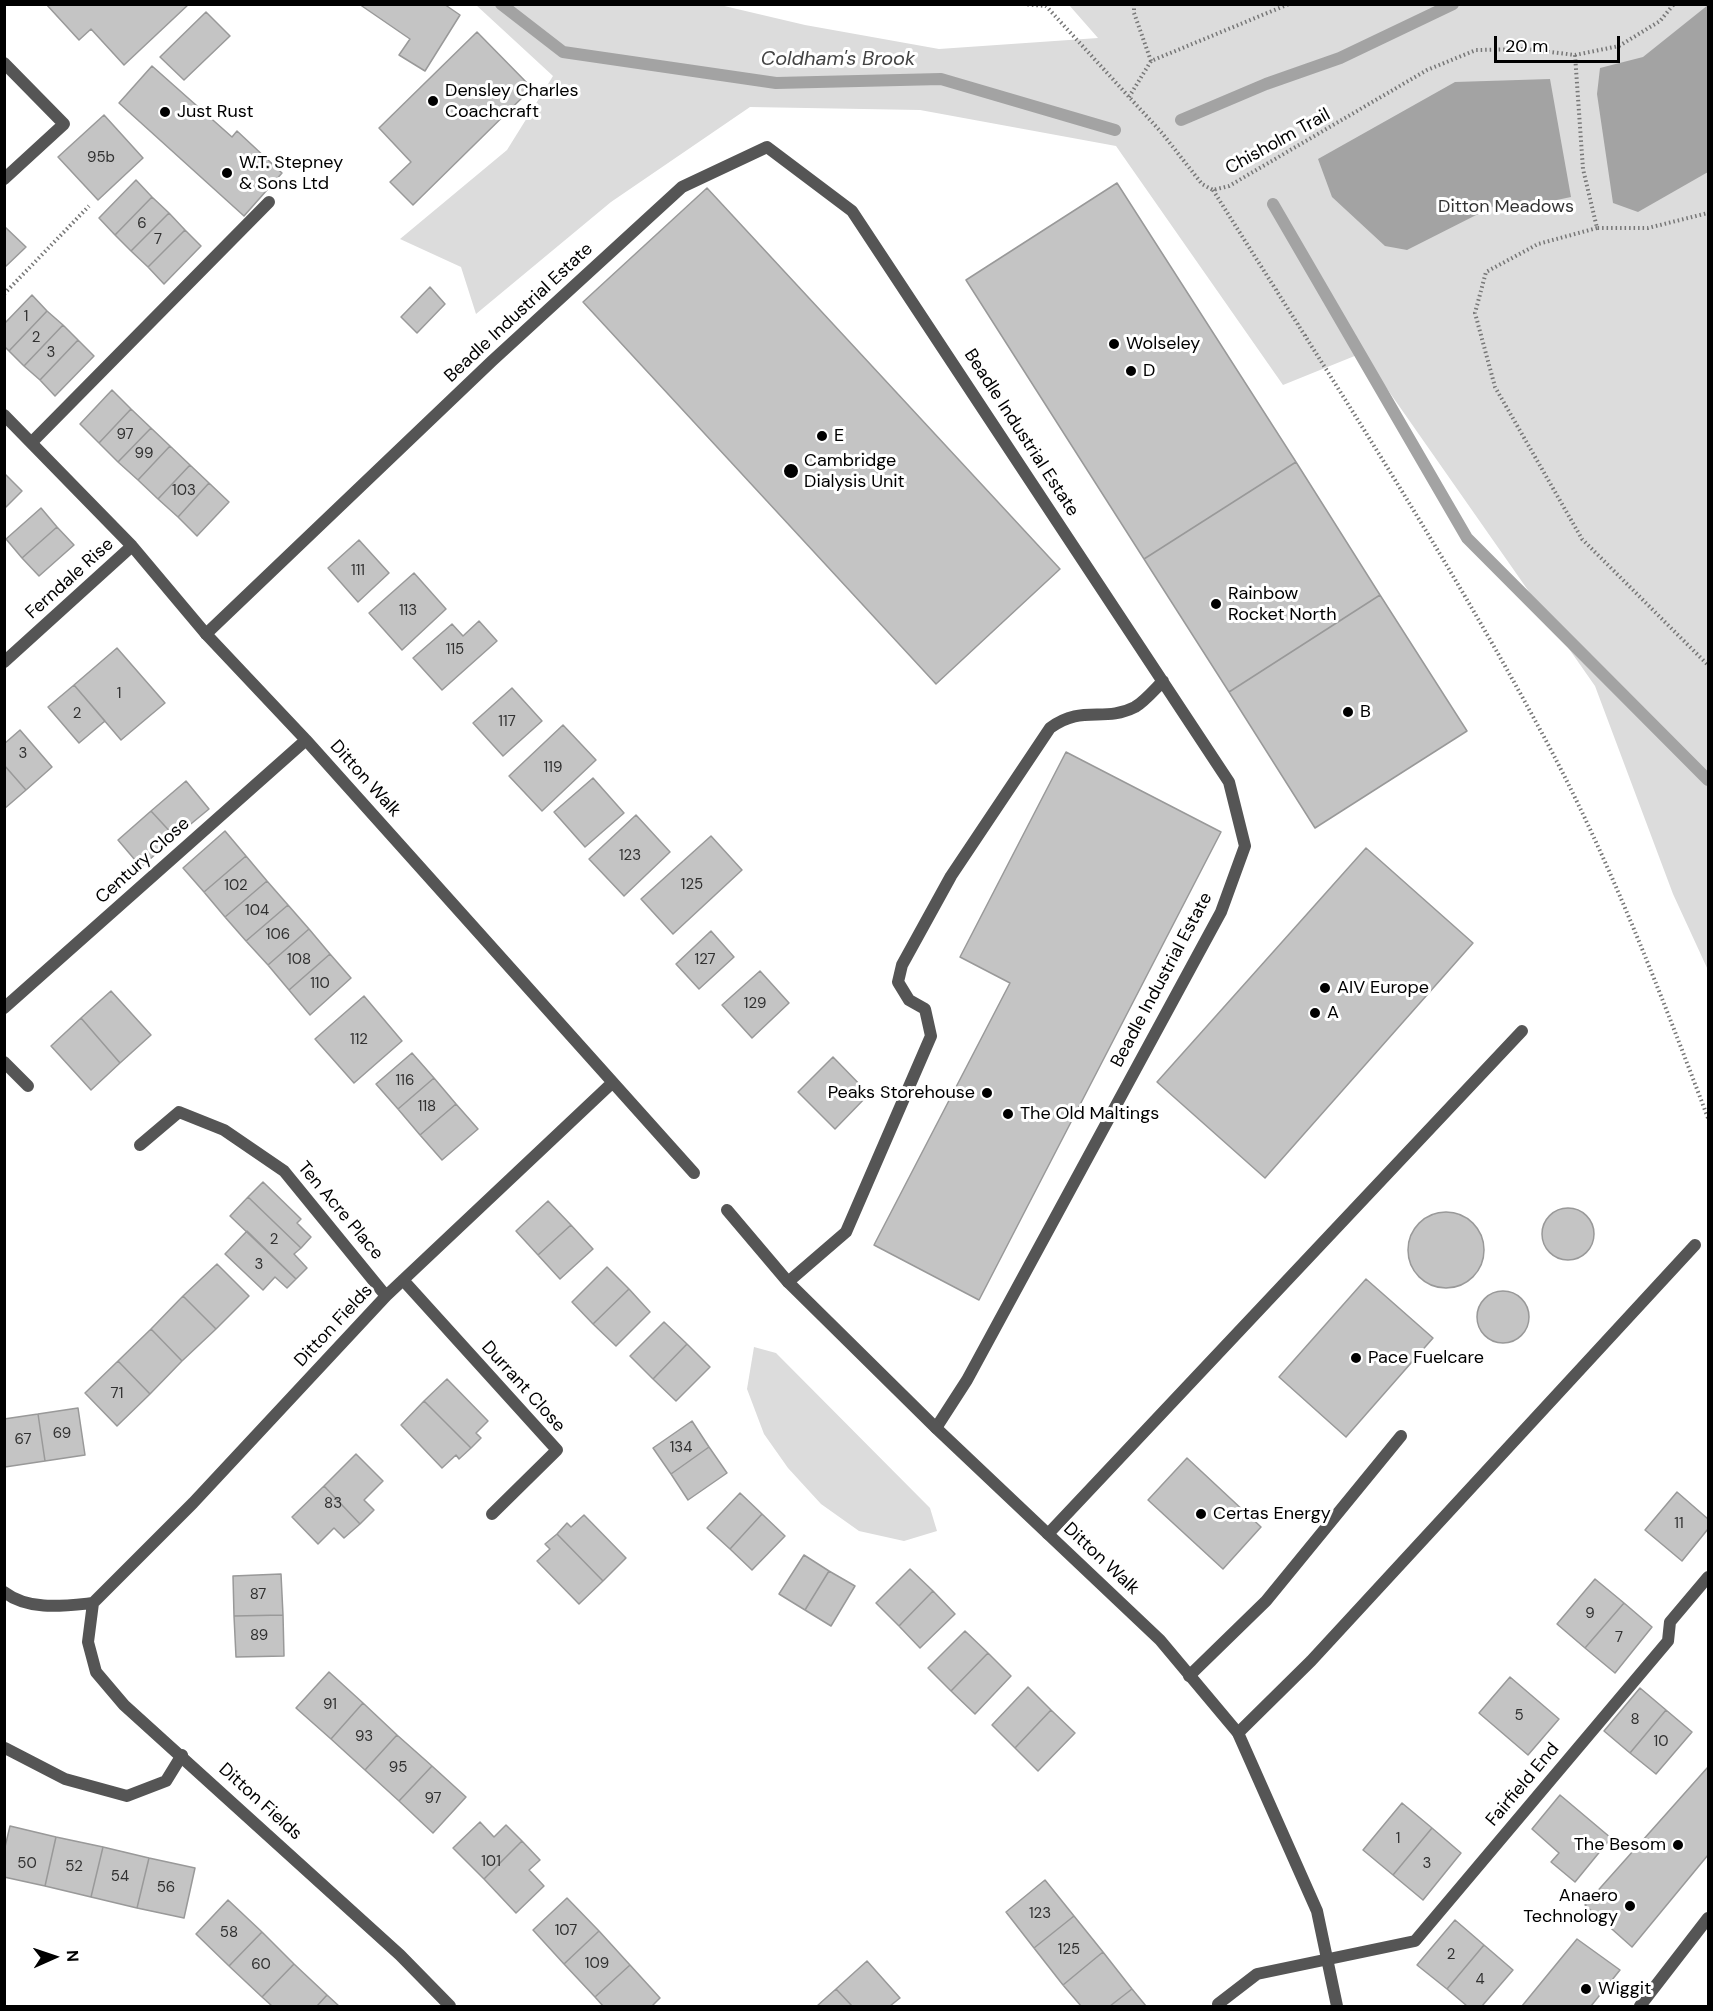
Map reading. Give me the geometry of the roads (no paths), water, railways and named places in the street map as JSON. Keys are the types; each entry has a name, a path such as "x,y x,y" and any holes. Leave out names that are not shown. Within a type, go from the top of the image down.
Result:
{"street":[{"path":"4,63 64,124 4,179"},
{"name":"Beadle Industrial Estate","path":"206,634 492,361 682,187 767,147 852,211 1229,782 1245,846 1221,912 967,1380 936,1428"},
{"path":"32,442 269,202"},
{"name":"Ditton Walk","path":"4,415 132,546 206,634 306,740 694,1173"},
{"name":"Ferndale Rise","path":"4,662 132,546"},
{"path":"788,1282 846,1232 931,1036 925,1009 909,1000 898,982 902,965 951,876 1050,728 1065,717 1119,712 1137,706 1163,681"},
{"name":"Century Close","path":"4,1008 306,740"},
{"path":"1048,1534 1522,1031"},
{"path":"4,1062 28,1086"},
{"name":"Ditton Fields","path":"450,2007 400,1954 124,1705 96,1672 88,1642 93,1603 193,1503 386,1296 612,1083"},
{"name":"Ten Acre Place","path":"140,1145 179,1112 224,1130 284,1171 386,1296"},
{"name":"Ditton Walk","path":"727,1210 788,1282 936,1428 1160,1640 1238,1733 1317,1911 1337,2007"},
{"path":"1238,1733 1319,1652 1695,1245"},
{"name":"Durrant Close","path":"403,1280 556,1450 492,1514"},
{"path":"1189,1676 1266,1601 1401,1436"},
{"name":"Fairfield End","path":"1218,2004 1257,1974 1415,1941 1668,1641 1670,1622 1708,1577"},
{"path":"4,1592 16,1601 56,1607 93,1603"},
{"path":"5,1748 65,1779 127,1796 166,1781 182,1755"},
{"path":"1640,2007 1708,1918"}],"waterway":[{"name":"Coldham's Brook","path":"501,4 563,52 776,83 941,79 1115,130"},
{"name":"Coldham's Brook","path":"1181,120 1266,84 1340,58 1453,4"},
{"path":"1273,204 1467,538 1708,780"}],"place":[{"name":"Densley Charles Coachcraft","path":"433,101"},
{"name":"Just Rust","path":"165,112"},
{"name":"W.T. Stepney & Sons Ltd","path":"227,173"},
{"name":"Wolseley","path":"1114,344"},
{"name":"D","path":"1131,371"},
{"name":"E","path":"822,436"},
{"name":"Cambridge Dialysis Unit","path":"791,471"},
{"name":"Rainbow Rocket North","path":"1216,604"},
{"name":"B","path":"1348,712"},
{"name":"AIV Europe","path":"1325,988"},
{"name":"A","path":"1315,1013"},
{"name":"Peaks Storehouse","path":"987,1093"},
{"name":"The Old Maltings","path":"1008,1114"},
{"name":"Pace Fuelcare","path":"1356,1358"},
{"name":"Certas Energy","path":"1201,1514"},
{"name":"The Besom","path":"1678,1845"},
{"name":"Anaero Technology","path":"1630,1906"},
{"name":"Wiggit","path":"1586,1989"}],"park label":[{"name":"Ditton Meadows","path":"1506,207"}]}
